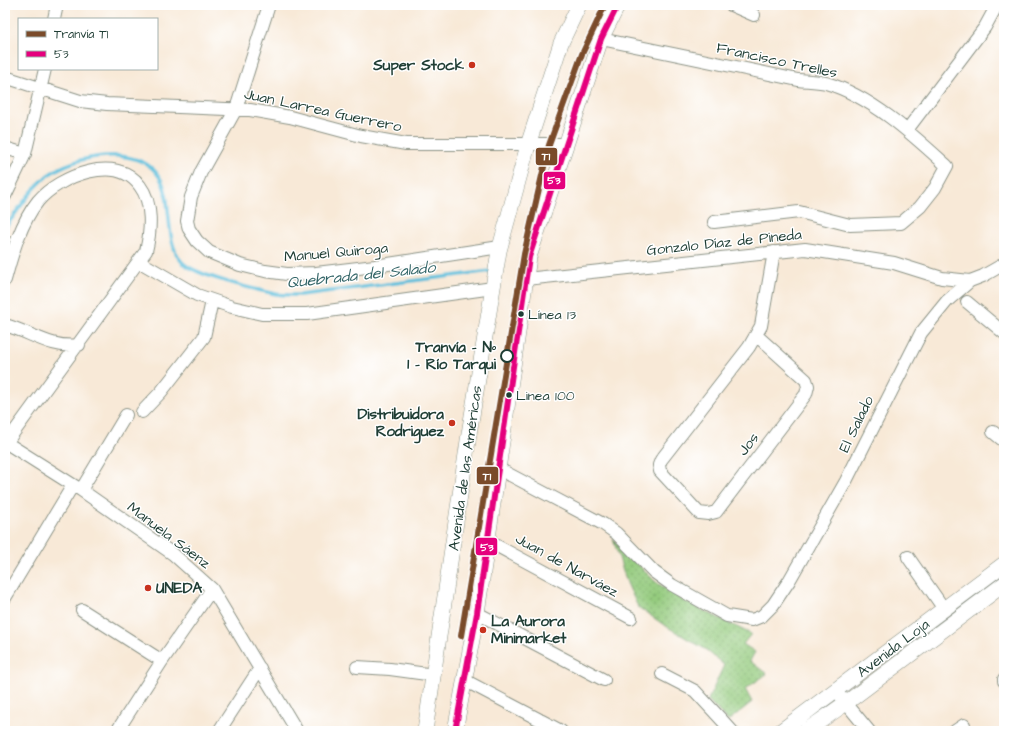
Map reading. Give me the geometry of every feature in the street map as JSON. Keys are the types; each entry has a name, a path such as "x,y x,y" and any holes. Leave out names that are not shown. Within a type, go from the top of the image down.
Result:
{"main road":[{"name":"Avenida de las Américas","path":"425,731 469,434 499,249 528,145 561,43 579,5"},
{"path":"456,726 466,681 477,613 526,277 533,244 601,39 618,5"},
{"name":"Avenida Loja","path":"781,731 1004,564"},
{"name":"Avenida Loja","path":"806,731 1002,590"},
{"name":"Avenida de las Américas","path":"434,731 440,632"}],"street":[{"path":"54,18 57,5"},
{"name":"Manuel Quiroga","path":"270,5 236,109 201,172 191,197 187,214 189,229 196,241 218,256 240,265 265,271 302,273 375,266 499,249"},
{"path":"731,5 754,15"},
{"path":"908,130 985,27 997,5"},
{"name":"Francisco Trelles","path":"601,39 783,77 826,83 857,96 908,130 947,166 936,188 920,207 901,223 850,225 799,212 714,222"},
{"path":"5,196 25,154 41,90 44,70"},
{"name":"Juan Larrea Guerrero","path":"5,77 41,90 80,101 236,109 275,114 345,133 392,142 438,145 566,144"},
{"path":"5,148 25,154"},
{"path":"5,280 11,260 31,212 45,194 54,187 79,174 104,170 130,176 141,186 145,194 149,212 149,240 146,251 140,262 6,443"},
{"name":"Gonzalo Díaz de Pineda","path":"526,277 804,249 894,263 942,278 961,281 970,280"},
{"path":"756,335 761,326 774,252"},
{"path":"140,262 197,295 212,301 262,314 291,315 493,284"},
{"name":"El Salado","path":"499,469 603,524 616,533 654,572 672,585 727,616 746,620 758,619 773,606 789,581 846,481 921,333 947,301 970,280 983,276 1004,264"},
{"path":"142,412 161,392 204,337 212,301"},
{"path":"967,302 1004,333"},
{"path":"5,325 48,342 65,346 79,345"},
{"name":"Jos","path":"756,335 806,380 808,386 806,394 716,512 708,514 699,513 660,471 659,465 661,460 749,347 756,335"},
{"path":"5,598 126,415"},
{"path":"993,432 1004,441"},
{"name":"Manuela Sáenz","path":"6,443 77,487 173,554 212,589 297,731"},
{"name":"Juan de Narváez","path":"488,541 631,618"},
{"path":"908,557 944,610"},
{"path":"117,731 162,661 212,589"},
{"path":"82,610 162,661"},
{"path":"477,613 604,680"},
{"path":"219,731 260,668"},
{"path":"357,668 390,669 434,675"},
{"path":"662,674 695,691 732,731"},
{"path":"466,681 561,731"},
{"path":"836,691 869,731"}],"green space":[{"path":"613,539 656,582 684,601 751,634 743,644 755,652 750,661 767,674 745,689 752,702 728,721 708,700 724,665 705,649 664,625 638,607 627,583"}],"waterway":[{"name":"Quebrada del Salado","path":"5,228 35,188 47,176 58,169 89,158 122,156 138,160 150,167 160,178 164,187 171,233 176,254 188,267 212,277 276,294 300,295 491,271"}],"tram line":[{"name":"T1","path":"461,636 524,254 549,145 582,54 605,5"}],"transit line":[{"name":"53","path":"455,731 477,613 529,257 601,39 618,5"}],"place":[{"name":"Super Stock","path":"472,65"},
{"name":"Línea 13","path":"521,314"},
{"name":"Tranvía - Nº 1 - Río Tarqui","path":"507,356"},
{"name":"Linea 100","path":"509,395"},
{"name":"Distribuidora Rodriguez","path":"452,423"},
{"name":"UNEDA","path":"148,588"},
{"name":"La Aurora Minimarket","path":"483,630"}]}
